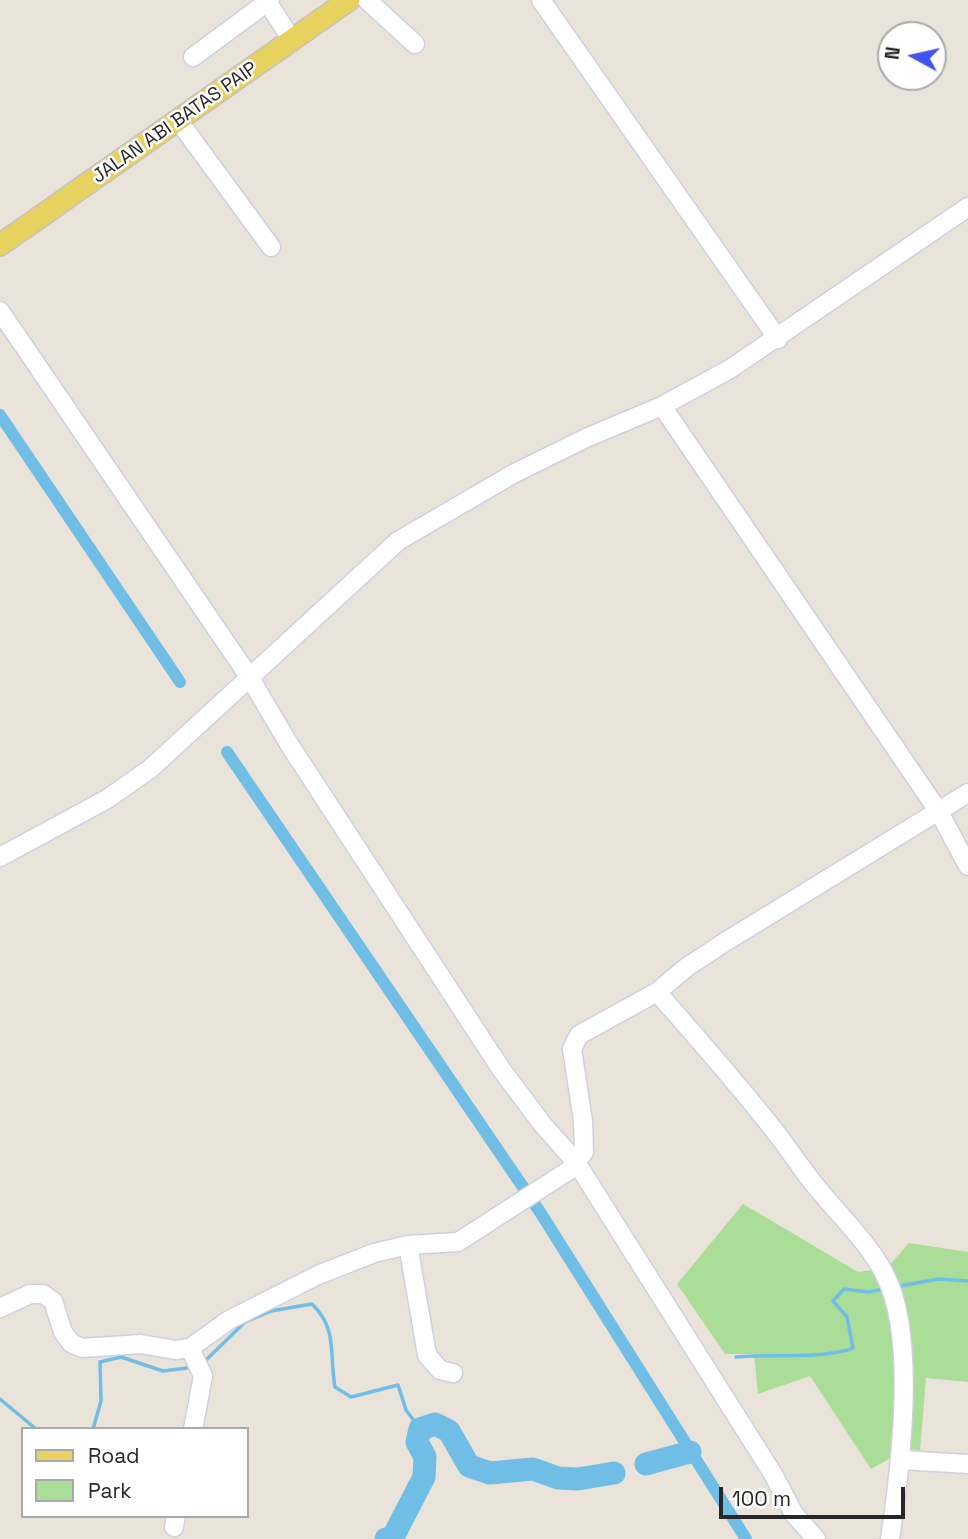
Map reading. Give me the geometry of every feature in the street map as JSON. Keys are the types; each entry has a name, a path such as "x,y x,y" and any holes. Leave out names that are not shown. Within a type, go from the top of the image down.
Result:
{"main road":[{"name":"JALAN ABI BATAS PAIP","path":"0,245 349,0"}],"street":[{"path":"367,0 415,44"},
{"path":"541,0 778,339"},
{"path":"193,57 268,1 292,40"},
{"path":"178,120 271,247"},
{"path":"0,858 107,799 150,769 398,541 513,474 586,438 662,406 778,339 968,207"},
{"path":"0,311 250,678 289,744 502,1069 572,1166 773,1474 794,1514 817,1539"},
{"path":"662,406 939,812 968,866"},
{"path":"0,1308 30,1294 43,1294 53,1301 63,1332 71,1343 82,1348 129,1344 191,1351 229,1320 318,1275 374,1253 408,1245 458,1242 572,1166 584,1152 572,1049 575,1041 587,1029 657,992 687,967 725,942 968,793"},
{"path":"657,992 755,1107 887,1277 894,1303 903,1382 902,1460 890,1539"},
{"path":"408,1245 427,1355 440,1370 453,1373"},
{"path":"191,1351 203,1376 193,1427"},
{"path":"902,1460 968,1464"}],"green space":[{"path":"743,1204 858,1272 887,1268 909,1243 968,1252 968,1382 926,1378 920,1450 907,1449 871,1469 810,1376 758,1394 754,1354 725,1354 677,1284"}],"waterway":[{"path":"0,415 180,682"},
{"path":"227,752 540,1212 746,1539"},
{"path":"894,1287 939,1279 968,1281"},
{"path":"736,1357 834,1353 853,1348 847,1317 833,1301 844,1289 869,1292 883,1289"},
{"path":"204,1362 245,1322 271,1311 312,1304 326,1323 329,1333 335,1387 351,1397 398,1385 406,1410 420,1429"},
{"path":"94,1427 101,1401 100,1362 121,1357 163,1371 195,1367"},
{"path":"0,1399 34,1427"},
{"path":"386,1539 393,1537 424,1477 425,1457 417,1442 420,1429 435,1424 449,1431 469,1466 490,1473 533,1469 558,1478 578,1479 614,1473"},
{"path":"646,1464 690,1452"}]}
